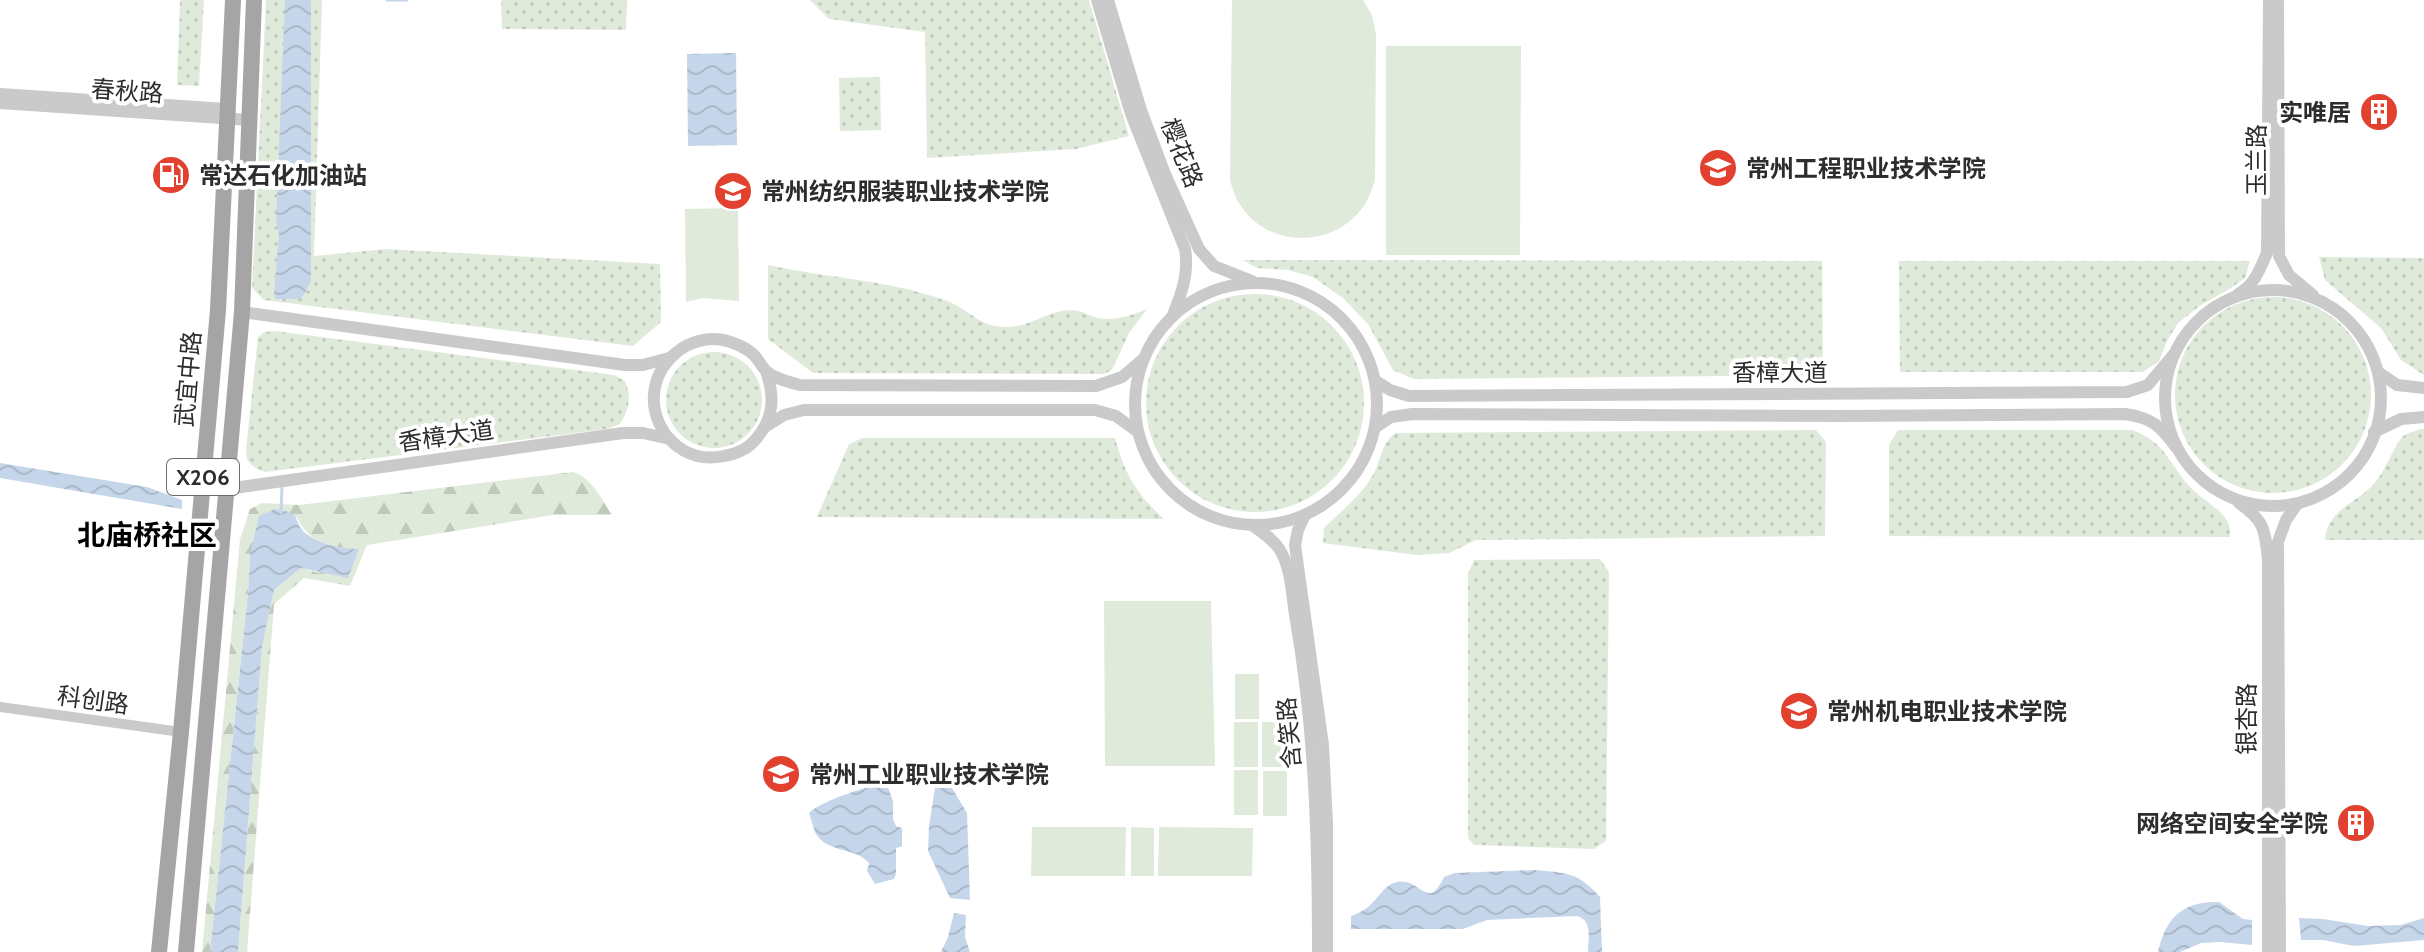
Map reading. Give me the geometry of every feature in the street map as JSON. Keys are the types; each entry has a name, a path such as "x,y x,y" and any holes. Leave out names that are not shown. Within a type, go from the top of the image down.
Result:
{"main road":[{"name":"武宜中路","path":"159,952 218,310 233,0"},
{"name":"武宜中路","path":"186,952 242,312 254,0"}],"street":[{"name":"樱花路","path":"1097,0 1131,114 1185,249 1185,283 1172,318"},
{"name":"樱花路","path":"1108,0 1146,123 1199,249 1214,266 1262,284"},
{"name":"玉兰路","path":"2225,301 2245,290 2259,272 2267,253 2269,0"},
{"name":"玉兰路","path":"2278,0 2279,256 2289,275 2322,302"},
{"name":"春秋路","path":"0,94 227,114 250,120"},
{"name":"春秋路","path":"0,103 227,114"},
{"path":"1262,284 1310,295 1339,315 1366,353 1376,381 1378,406 1376,427 1367,455 1347,486 1305,515 1277,524 1241,525 1209,517 1189,506 1158,476 1142,447 1134,396 1138,374 1155,337 1183,307 1228,286 1262,284"},
{"path":"2270,290 2305,295 2322,302 2351,323 2371,352 2378,372 2381,406 2367,451 2349,474 2325,492 2298,503 2265,506 2234,499 2211,486 2191,469 2176,447 2167,423 2164,401 2166,378 2174,354 2186,333 2204,315 2225,301 2247,293 2270,290"},
{"path":"242,312 625,365 643,365 669,358"},
{"path":"721,339 739,345 755,356 766,371 772,389 772,408 765,427 744,449 715,458 695,456 677,446 663,432 655,413 653,393 658,374 669,358 684,347 701,340 721,339"},
{"name":"香樟大道","path":"1376,381 1390,390 1409,396 2127,392 2148,385 2174,354"},
{"path":"766,371 800,385 1096,386 1122,377 1144,359"},
{"path":"2378,372 2397,385 2424,388"},
{"path":"765,427 784,415 804,410 1095,410 1116,416 1138,432"},
{"name":"香樟大道","path":"1376,427 1391,417 1412,414 2125,414 2142,416 2159,426 2176,447"},
{"path":"2374,432 2401,419 2424,417"},
{"name":"香樟大道","path":"227,489 623,433 643,433 670,439"},
{"name":"银杏路","path":"2234,499 2257,515 2265,536 2268,560 2268,952"},
{"name":"银杏路","path":"2280,952 2278,542 2286,520 2298,503"},
{"name":"含笑路","path":"1305,515 1295,545 1323,745 1327,823 1327,952"},
{"name":"含笑路","path":"1252,525 1267,535 1280,550 1288,571 1306,682 1315,774 1318,952"},
{"name":"科创路","path":"0,707 181,732"}],"green space":[{"path":"180,0 204,0 199,86 177,85"},
{"path":"266,0 322,0 314,256 386,249 660,264 661,322 633,346 264,300 252,288"},
{"path":"501,0 627,0 626,30 502,29"},
{"path":"810,0 1089,0 1129,136 1076,149 927,158 925,32 829,19"},
{"path":"1232,0 1363,0 1372,15 1376,35 1375,179 1365,205 1347,223 1326,234 1302,238 1278,234 1257,223 1240,205 1230,179"},
{"path":"1386,46 1521,46 1520,255 1386,255"},
{"path":"880,77 881,130 840,131 839,78"},
{"path":"738,208 739,301 703,298 686,302 685,209"},
{"path":"2319,257 2424,258 2424,375 2401,360 2381,328 2325,280"},
{"path":"1243,260 1822,261 1823,375 1414,379 1393,370 1368,324 1343,298 1313,277 1288,270 1257,268"},
{"path":"1899,261 2250,261 2245,278 2178,323 2159,361 2143,372 1900,372"},
{"path":"768,265 925,294 953,304 995,326 1026,324 1062,311 1078,311 1114,319 1147,309 1129,333 1112,370 1104,374 813,373 768,339"},
{"path":"1255,294 1276,296 1297,303 1332,326 1355,361 1362,382 1362,424 1355,445 1332,480 1297,503 1276,510 1255,512 1234,510 1213,503 1178,480 1155,445 1148,424 1146,403 1148,382 1155,361 1178,326 1213,303 1234,296"},
{"path":"2273,297 2310,305 2342,326 2363,358 2371,395 2363,432 2342,464 2310,485 2273,493 2236,485 2204,464 2183,432 2175,395 2183,358 2204,326 2236,305"},
{"path":"264,332 614,375 625,381 628,393 626,413 620,424 607,429 265,472 251,464 246,450 258,337"},
{"path":"714,352 732,355 748,366 759,382 762,400 759,418 748,434 732,445 714,448 696,445 680,434 669,418 666,400 669,382 680,366 696,355"},
{"path":"2424,429 2424,540 2325,540 2332,520 2377,480 2403,436"},
{"path":"1816,430 1826,442 1825,536 1476,540 1449,553 1417,555 1323,543 1324,528 1365,487 1385,445 1396,433"},
{"path":"1898,430 2132,430 2154,442 2193,490 2224,516 2230,537 1889,536 1889,445"},
{"path":"863,438 1115,438 1133,483 1164,519 817,517 849,444"},
{"path":"573,472 591,484 612,515 553,515 367,545 350,586 304,578 274,604 247,952 238,952 262,647 274,590 301,568 319,573 358,549 330,545 314,538 297,517 250,555 210,952 202,952 240,539 250,509 262,503 299,505"},
{"path":"1600,559 1609,572 1606,841 1594,849 1474,845 1468,838 1468,574 1474,560"},
{"path":"1104,601 1211,601 1215,766 1105,766"},
{"path":"1235,674 1259,674 1259,719 1235,719"},
{"path":"1234,722 1258,722 1258,767 1234,767"},
{"path":"1262,722 1286,722 1286,767 1262,767"},
{"path":"1234,770 1258,770 1258,815 1234,815"},
{"path":"1263,771 1287,771 1287,816 1263,816"},
{"path":"1032,827 1126,827 1125,876 1031,876"},
{"path":"1131,827 1154,828 1154,876 1131,876"},
{"path":"1159,827 1253,828 1252,876 1158,876"}],"water":[{"path":"285,0 311,0 311,282 301,299 276,299 274,295 279,234 276,221"},
{"path":"736,53 737,145 688,146 687,54"},
{"path":"0,463 147,487 182,500 182,509 0,478"},
{"path":"275,509 291,513 303,531 320,542 359,549 348,578 301,568 274,590 262,647 238,952 210,952 250,555 259,516"},
{"path":"886,782 893,801 893,819 896,826 902,828 902,846 896,848 894,879 875,884 867,871 869,863 820,839 809,813 834,799"},
{"path":"945,785 952,788 967,813 970,900 950,898 928,851 935,788"},
{"path":"1535,870 1571,875 1600,897 1602,952 1588,952 1588,926 1577,916 1487,920 1463,929 1351,929 1351,916 1372,904 1385,889 1397,882 1412,884 1428,893 1438,887 1444,877 1455,873"},
{"path":"2219,902 2243,919 2252,920 2252,945 2201,943 2180,952 2158,952 2166,929 2178,914 2195,904"},
{"path":"954,913 966,915 965,937 970,952 941,952"},
{"path":"2299,918 2368,926 2401,925 2424,918 2424,940 2354,946 2323,940 2301,940"}],"waterway":[{"path":"387,0 407,0"},
{"path":"281,513 282,487"}],"place":[{"name":"实唯居","path":"2379,112"},
{"name":"常州工程职业技术学院","path":"1718,168"},
{"name":"常达石化加油站","path":"171,175"},
{"name":"常州纺织服装职业技术学院","path":"733,191"},
{"name":"常州机电职业技术学院","path":"1799,711"},
{"name":"常州工业职业技术学院","path":"781,774"},
{"name":"网络空间安全学院","path":"2356,823"}],"district":[{"name":"北庙桥社区","path":"147,535"}]}
